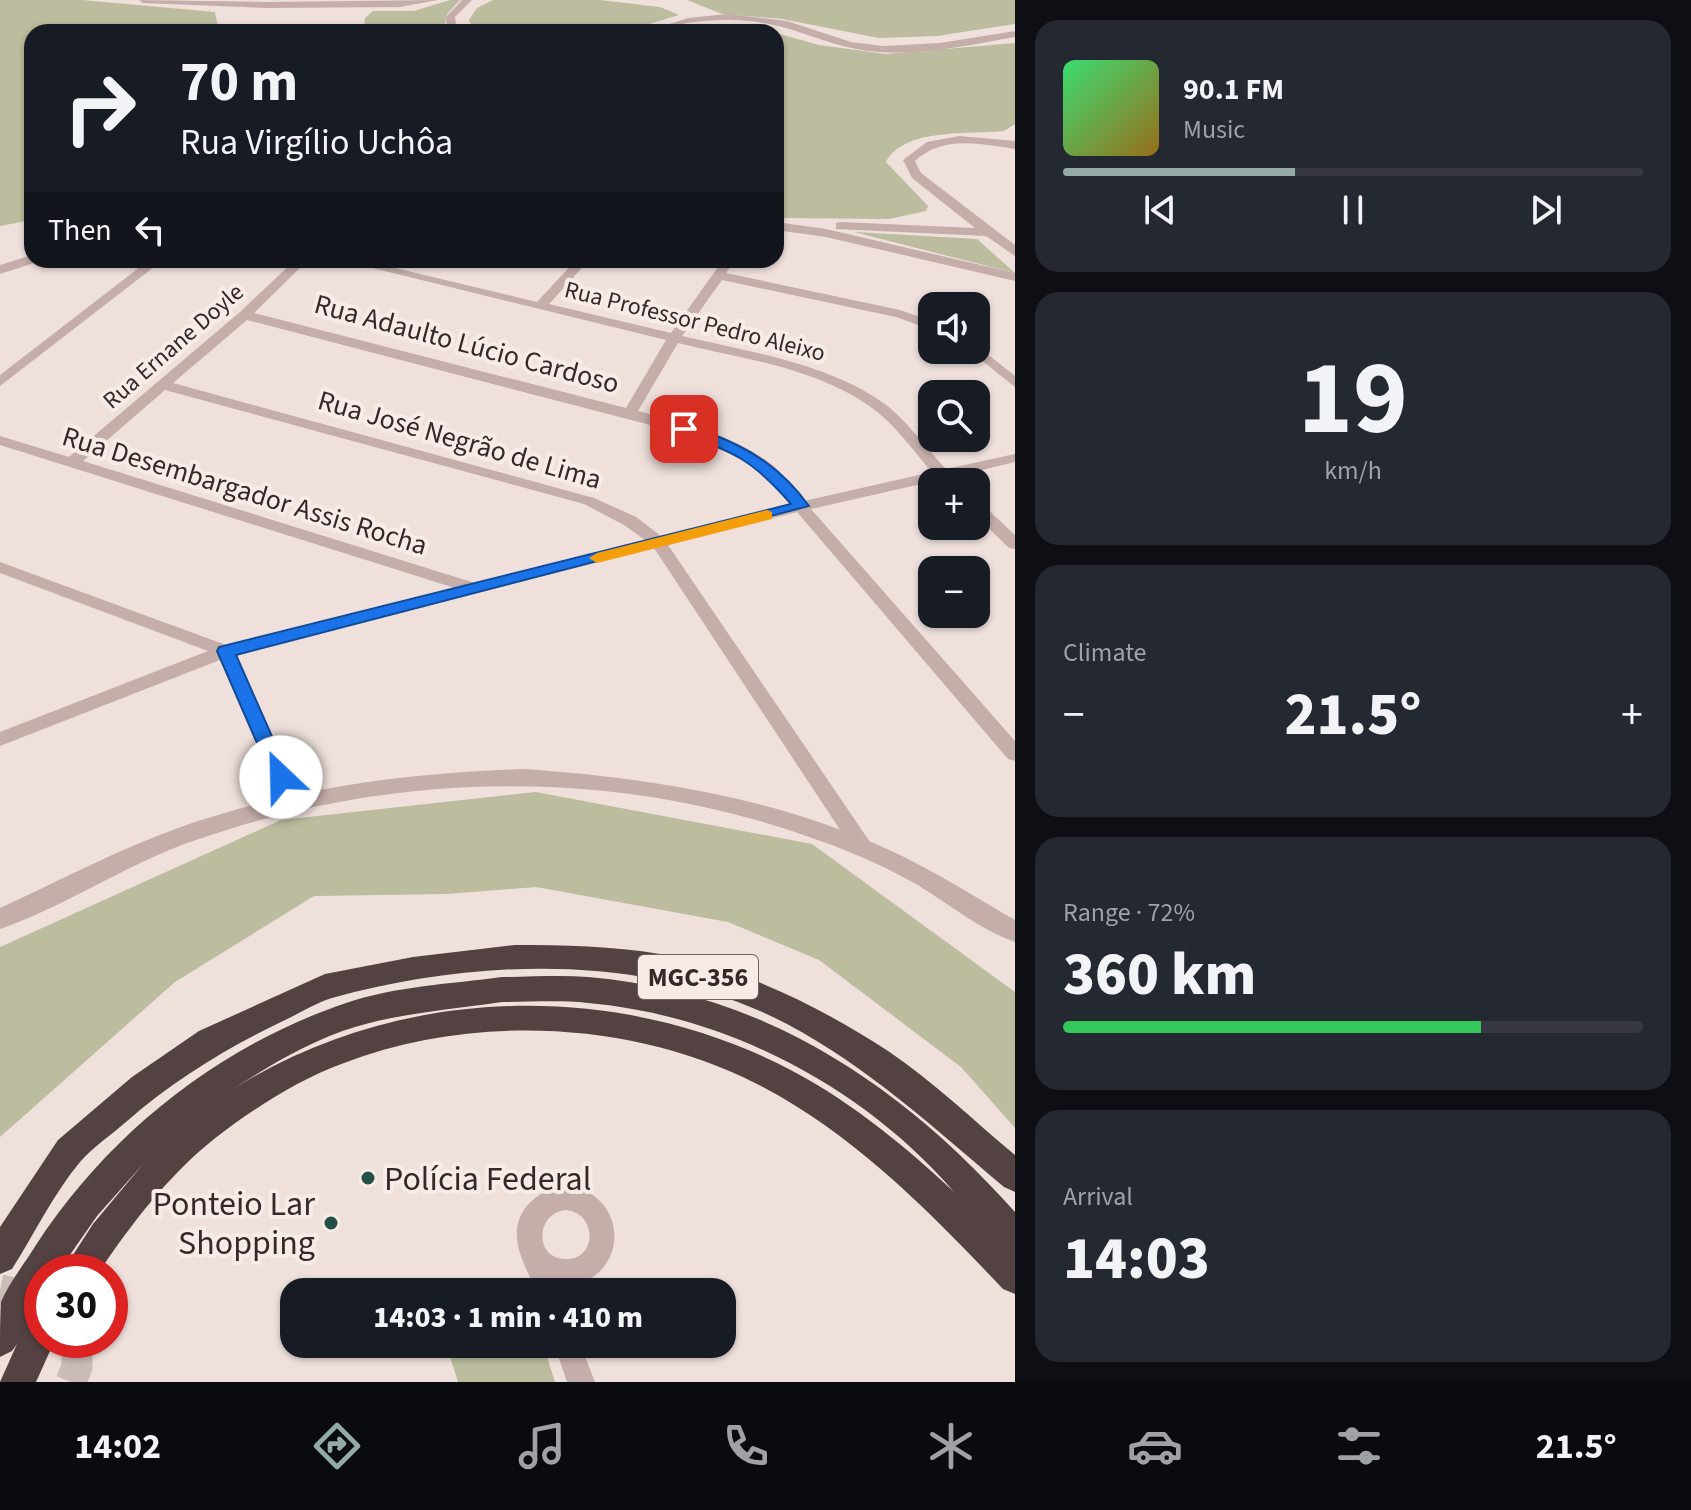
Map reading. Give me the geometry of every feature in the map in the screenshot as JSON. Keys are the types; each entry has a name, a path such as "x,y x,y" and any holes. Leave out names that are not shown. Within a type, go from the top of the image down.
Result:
{"highway":[{"name":"MGC-356","path":"0,1257 69,1151 143,1087 210,1041 325,987 413,969 515,957 594,958 664,967 733,987 796,1014 879,1062 1015,1176"},
{"name":"MGC-356","path":"0,1339 37,1272 119,1165 203,1093 260,1055 347,1016 435,997 511,986 571,986 651,996 718,1016 785,1043 856,1088 914,1133 987,1201 1015,1237"},
{"path":"93,1254 142,1191 199,1131 267,1086 353,1045 437,1025 587,1021 652,1030 715,1049 768,1074 890,1156 1015,1277"},
{"path":"17,1382 29,1358"}],"street":[{"path":"143,0 267,5 400,4 434,0"},
{"path":"451,24 450,15 468,0"},
{"path":"672,24 712,16 769,24"},
{"path":"784,26 805,29 863,47 961,45 1015,34"},
{"path":"1013,249 985,232 916,175 909,160 925,147 952,141 1015,145"},
{"path":"784,225 985,232"},
{"path":"784,226 826,233 1015,277"},
{"path":"0,270 24,262"},
{"path":"0,382 147,268"},
{"name":"Rua Ernane Doyle","path":"71,463 245,315 294,268"},
{"name":"Rua Professor Pedro Aleixo","path":"379,268 795,367 840,384 879,406 937,468"},
{"path":"539,307 576,268"},
{"path":"629,414 675,337 723,268"},
{"path":"718,275 900,314 918,321"},
{"name":"Rua Adaulto Lúcio Cardoso","path":"245,315 629,414 712,437 742,450 767,468 802,506 1015,754"},
{"path":"990,361 1015,383"},
{"name":"Rua José Negrão de Lima","path":"163,385 589,501 630,521 659,543 863,848"},
{"name":"Rua Desembargador Assis Rocha","path":"0,440 474,588"},
{"path":"983,468 1015,458"},
{"path":"0,739 225,651 802,506 918,484"},
{"path":"990,520 1015,544"},
{"path":"3,572 225,651 292,802"},
{"path":"0,919 186,834 292,802 404,784 549,775 654,788 734,804 863,848 1015,932"},
{"path":"535,1255 544,1278"},
{"path":"572,1358 581,1382"}],"green space":[{"path":"0,0 82,0 215,12 217,24 24,24 24,222 0,226"},
{"path":"460,0 447,14 445,24 365,24 365,18 373,11 414,11"},
{"path":"493,0 600,0 660,7 679,15 649,24 471,24 469,20 477,8"},
{"path":"687,0 1015,0 1015,24 937,36 879,38 782,19 722,14"},
{"path":"784,35 819,45 886,54 1015,43 1015,124 1004,131 922,138 895,151 886,162 928,206 926,211 889,219 784,218"},
{"path":"854,232 977,239 1015,273"},
{"path":"536,792 812,844 1015,992 1015,1128 961,1067 819,960 728,922 536,887 447,894 314,896 175,982 0,1137 0,947 281,820"},
{"path":"450,1358 547,1358 555,1382 458,1382"}],"tunnel":[{"path":"0,1290 24,1295"},
{"path":"71,1382 77,1358"}],"slow traffic":[{"path":"597,558 767,515"}],"place":[{"name":"Polícia Federal","path":"368,1178"},
{"name":"Ponteio Lar Shopping","path":"331,1223"}],"route":[{"path":"281,777 225,651 802,506 767,468 742,450 684,429"}]}
